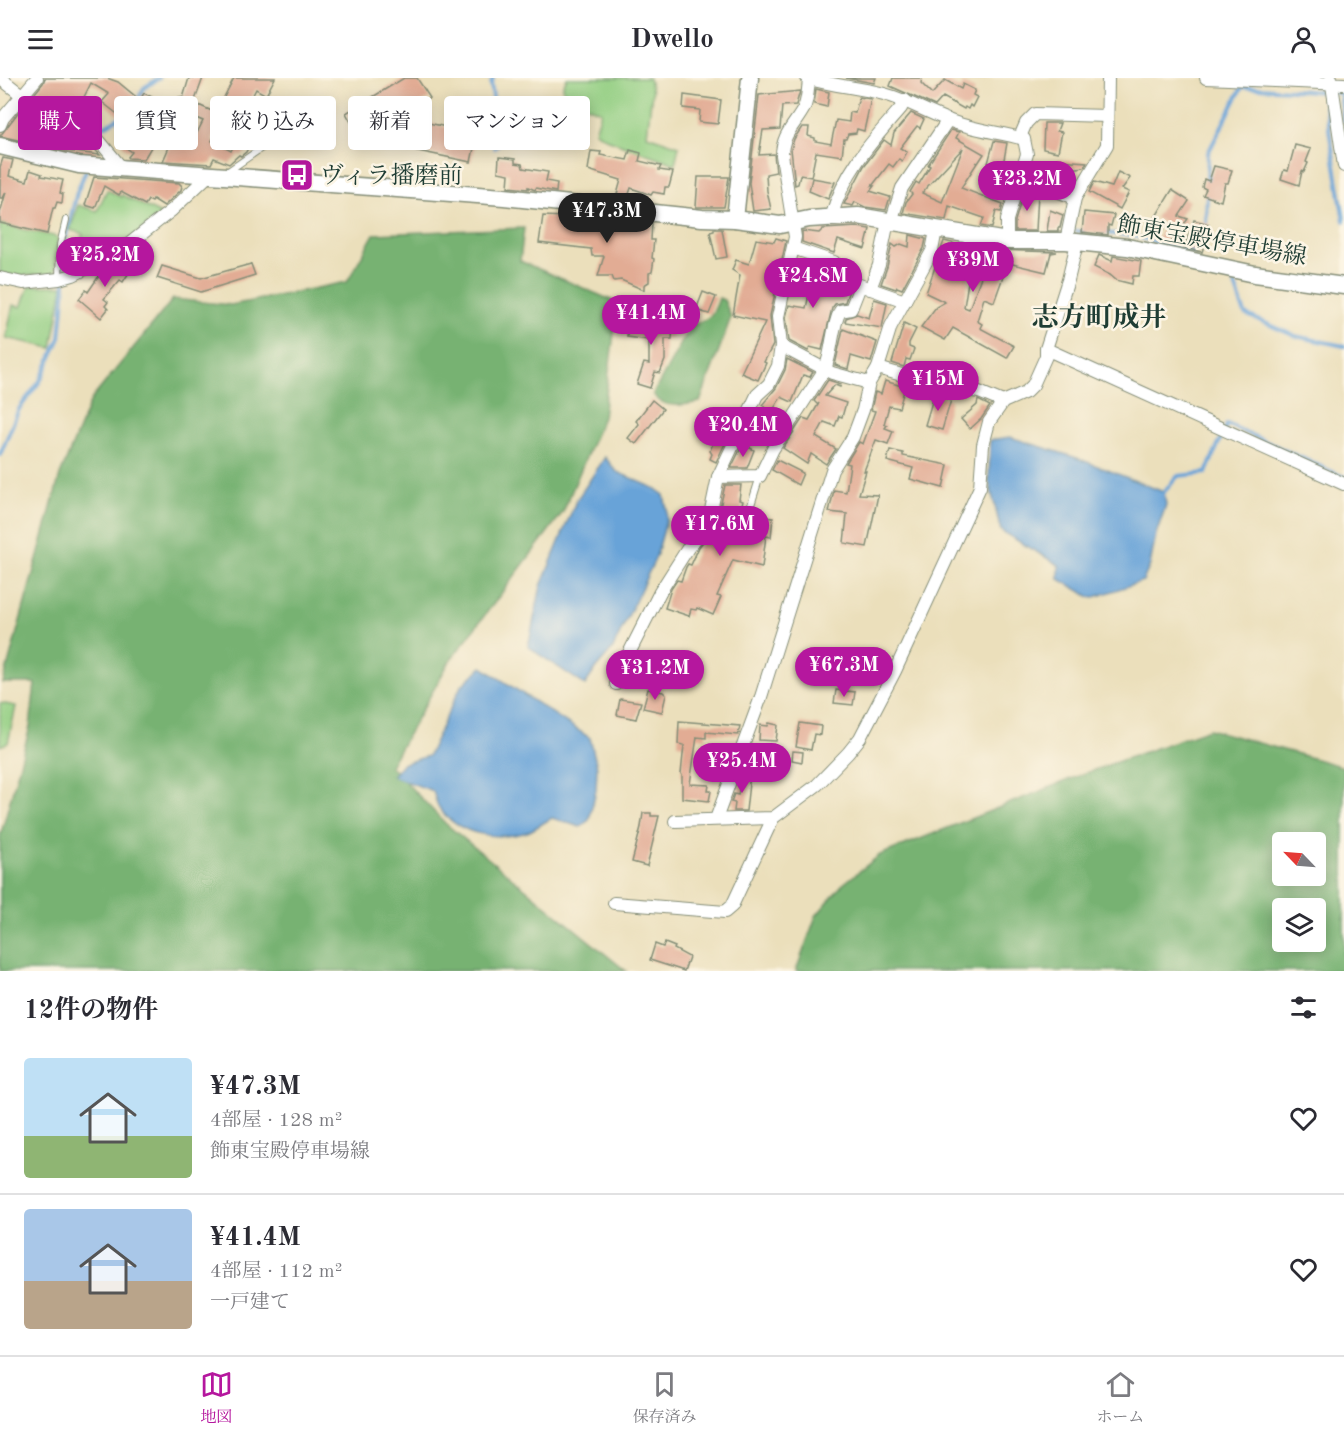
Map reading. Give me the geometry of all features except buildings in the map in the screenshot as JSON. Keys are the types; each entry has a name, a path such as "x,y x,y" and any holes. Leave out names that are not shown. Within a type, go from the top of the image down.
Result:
{"main road":[{"path":"735,219 750,78"},
{"name":"飾東宝殿停車場線","path":"0,146 79,165 504,197 780,225 858,216 1007,241 1072,242 1127,247 1255,274 1344,286"}],"street":[{"path":"0,78 19,96"},
{"path":"23,96 37,78"},
{"path":"616,684 618,675 660,592 688,548 703,530 710,515 718,477 757,395 769,384 778,366 781,346 778,317 795,237 782,144 786,133 804,107 808,78 905,100 948,120 984,131 1005,133 1024,139 1027,154 1007,220 1007,241"},
{"path":"614,903 725,912 732,906 773,818 817,785 860,738 895,671 980,487 983,445 988,422 1003,402 1026,392 1033,385 1046,356 1046,348 1068,280 1075,198 1107,145 1108,78"},
{"path":"1206,78 1336,82 1344,166"},
{"path":"831,218 836,199 848,175 866,148 901,108 905,100"},
{"path":"0,125 3,118 18,101"},
{"path":"1020,137 1026,123 1035,114 1107,116"},
{"path":"718,477 760,476 773,449 825,369 831,355 836,320 840,311 851,309 879,265 889,222 902,188 948,120"},
{"path":"102,144 121,167"},
{"path":"1022,172 1027,180 1075,198"},
{"path":"0,278 23,283 59,279 72,275 124,248 216,175"},
{"path":"716,819 761,697 832,470 853,437 863,410 869,383 878,368 891,326 932,251 936,230"},
{"path":"793,248 834,262 836,264 833,271 834,276 905,301"},
{"path":"781,346 832,373 869,383"},
{"path":"1046,348 1344,484"},
{"path":"878,368 925,382 979,392 1003,402"},
{"path":"675,821 773,818"}],"lane":[{"path":"216,175 258,150"},
{"path":"59,279 60,245 66,220"},
{"path":"742,534 760,476"}],"green space":[{"path":"567,78 649,78 652,92 647,135 679,146 675,164 609,140 595,132 601,112 590,107 590,96 568,96 564,94 563,86"},
{"path":"107,190 161,214 124,244 79,267 75,256 83,234 70,230 78,205 97,211"},
{"path":"0,224 58,237 55,274 19,276 0,274"},
{"path":"524,228 520,261 618,303 603,417 563,512 450,661 390,766 446,824 626,971 0,971 0,837 30,727 35,683 3,683 60,475 91,400 173,299 231,305 347,282 374,234"},
{"path":"29,286 63,286 52,348 6,338 13,305 21,307"},
{"path":"719,298 724,300 731,317 700,402 674,405 662,402 653,394 691,325 710,316"},
{"path":"0,703 16,706 8,743 0,746"},
{"path":"1209,729 1344,767 1344,971 796,971 816,916 842,885 880,855 1083,774"}],"water":[{"path":"1010,437 1077,458 1164,492 1166,505 1156,534 1150,565 1143,581 1092,598 1059,579 1059,565 1001,531 989,482 990,440"},
{"path":"605,457 617,472 654,488 664,495 667,510 666,522 656,557 612,650 585,685 528,647 541,586 576,501"},
{"path":"482,667 590,738 597,767 596,790 589,820 580,827 552,818 530,831 515,835 479,834 457,825 448,818 439,807 433,791 392,776 402,764 428,756 461,686"}],"waterway":[{"path":"140,96 144,88 159,78"},
{"path":"493,78 491,84 493,96"},
{"path":"1207,184 1208,153 1242,87 1344,93"},
{"path":"1323,92 1344,221"},
{"path":"1340,92 1344,121"},
{"path":"89,160 86,149 88,143 96,133 114,121"},
{"path":"0,455 19,409 40,381 60,338 65,285 63,249 77,192 86,170"},
{"path":"1206,226 1207,191"},
{"path":"1076,231 1084,232"},
{"path":"1104,233 1134,236 1193,253"},
{"path":"1232,276 1245,314 1295,336 1344,346"},
{"path":"1164,492 1178,476 1206,473 1227,424 1344,477"}],"place":[{"name":"ヴィラ播磨前","path":"297,175"}],"district":[{"name":"志方町成井","path":"1099,317"}]}
